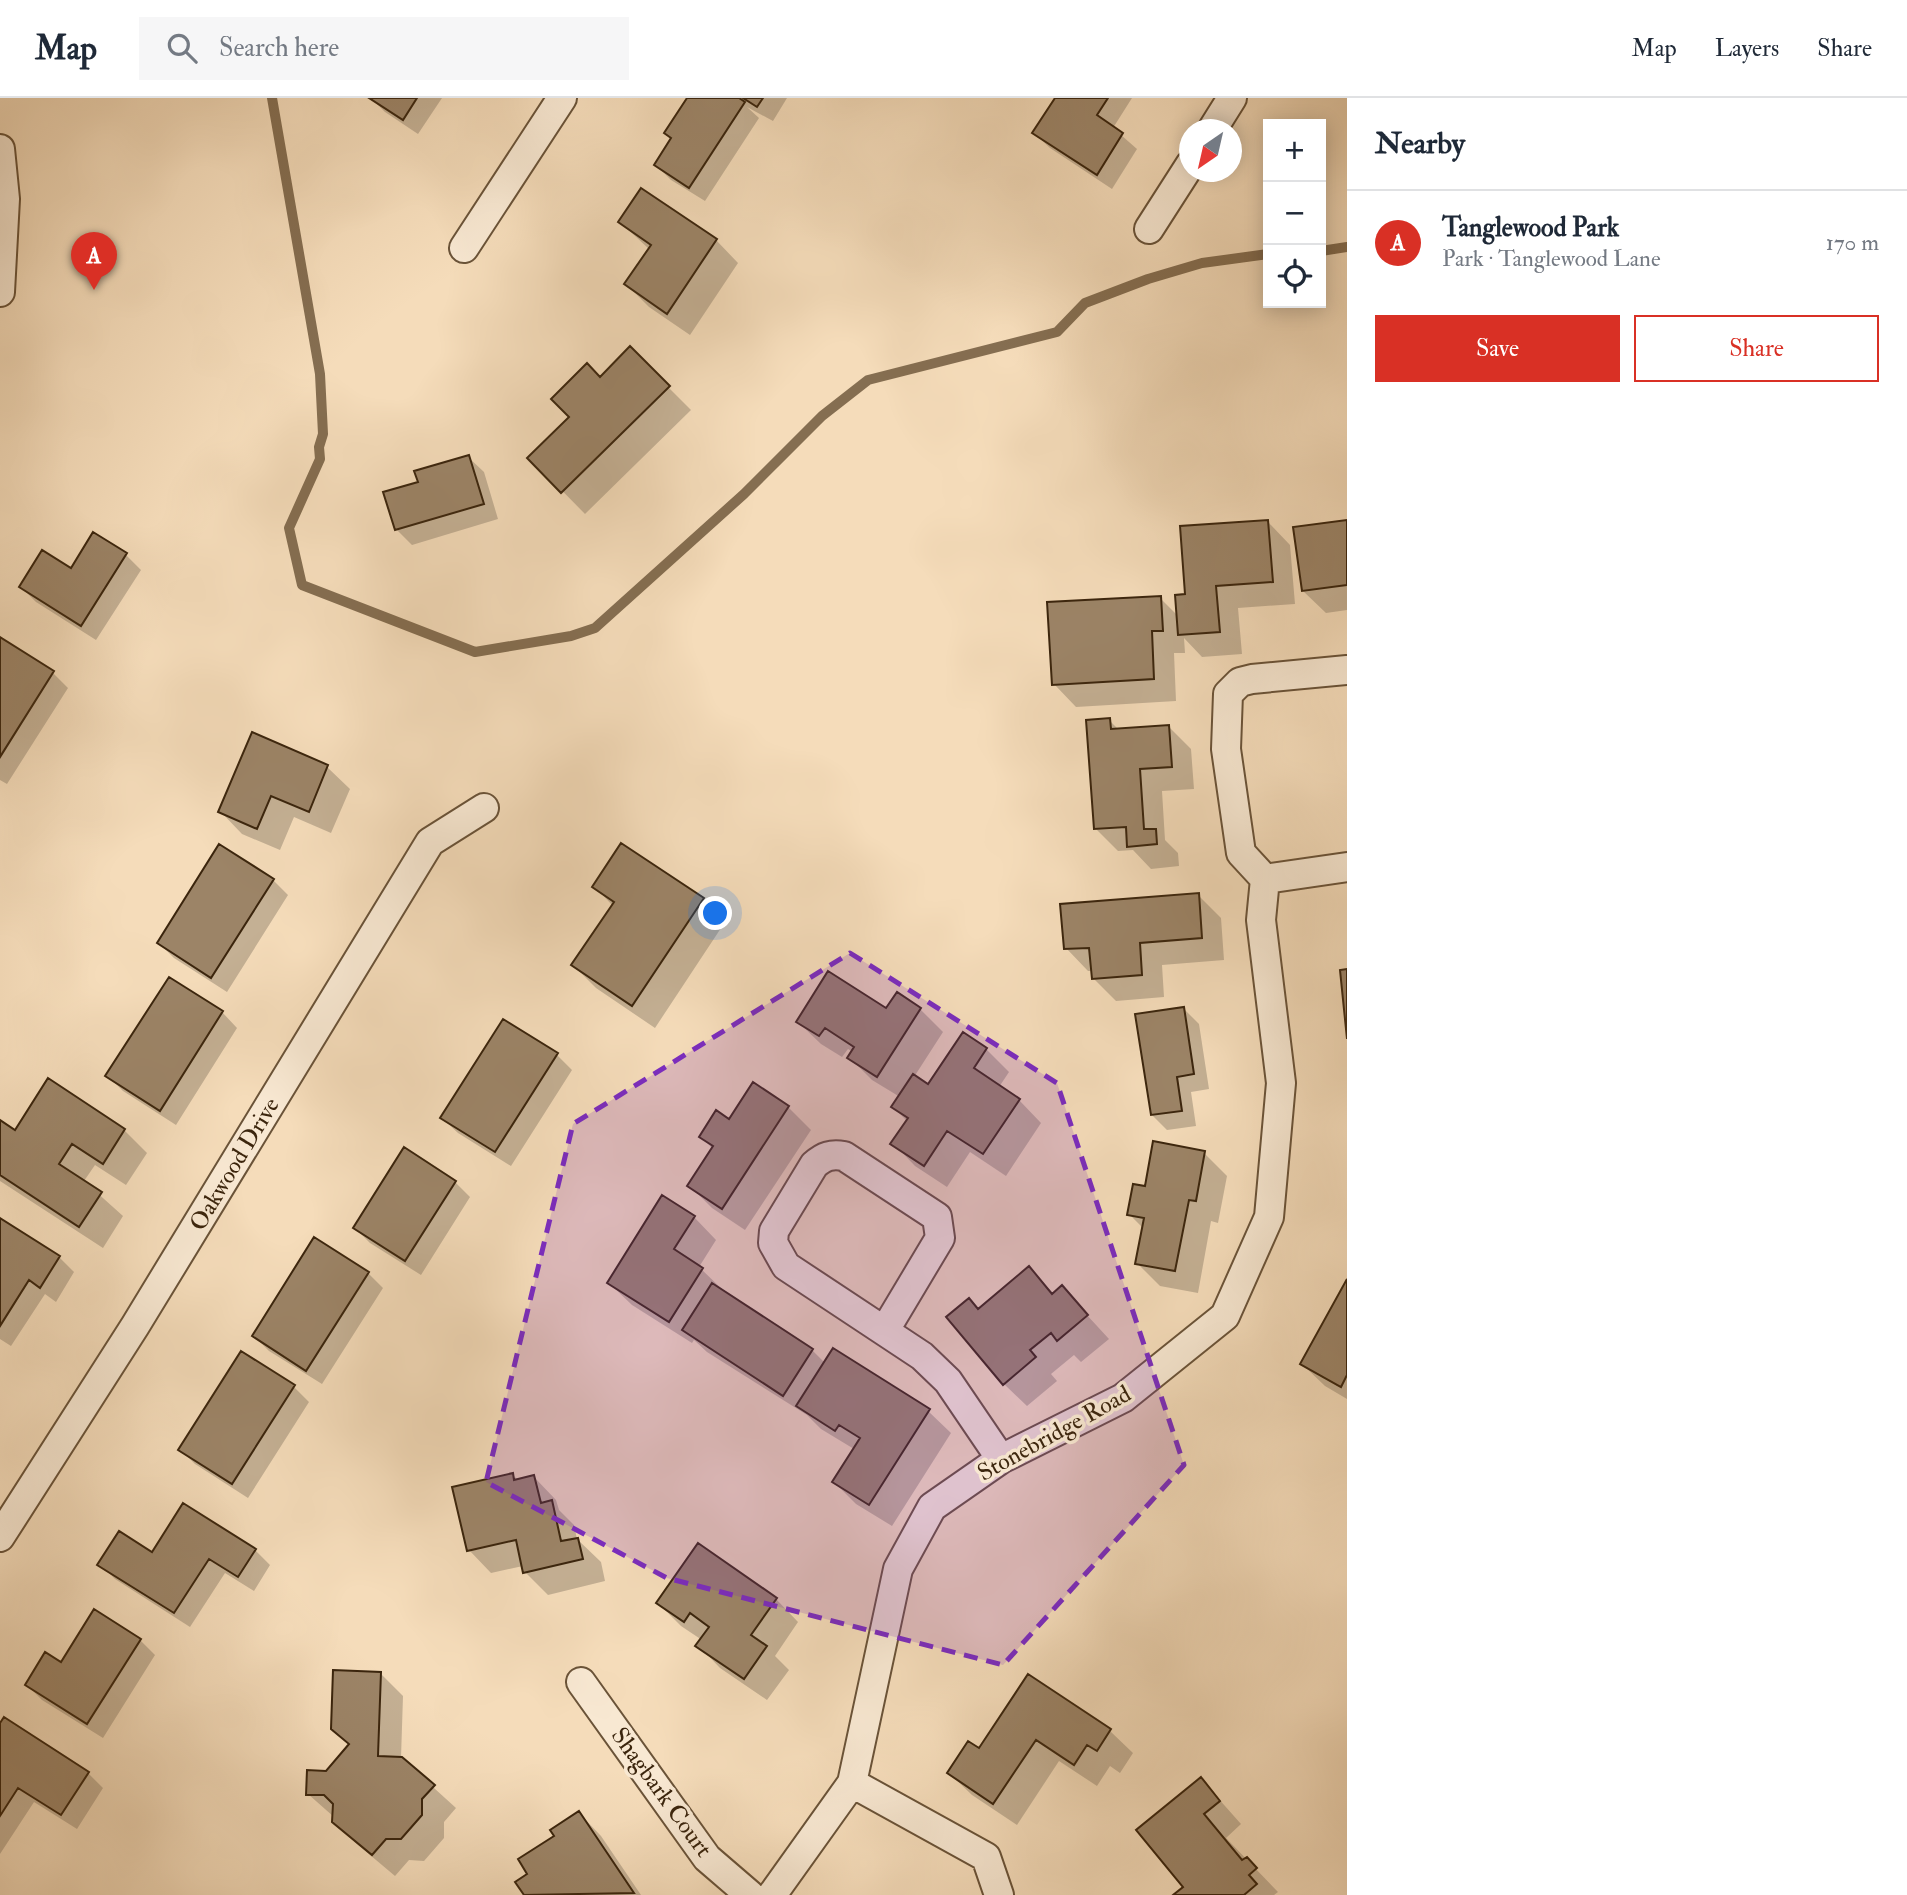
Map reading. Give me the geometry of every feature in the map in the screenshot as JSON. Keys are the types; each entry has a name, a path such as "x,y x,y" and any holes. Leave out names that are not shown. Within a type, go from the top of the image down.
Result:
{"street":[{"path":"464,248 562,98"},
{"path":"1219,119 1232,98"},
{"path":"0,149 5,199 0,292"},
{"path":"1149,229 1179,181"},
{"path":"1347,670 1240,682 1227,694 1226,749 1241,852 1265,879 1347,867"},
{"name":"Oakwood Drive","path":"0,1537 135,1326 429,842 484,808"},
{"name":"Stonebridge Road","path":"772,1895 852,1783 898,1569 932,1507 1001,1459 1124,1398 1225,1316 1269,1217 1281,1083 1261,920 1265,879"},
{"path":"885,1330 940,1238 937,1217 844,1156 833,1154 814,1165 774,1231 778,1256 786,1266 922,1356 948,1381 1001,1459"},
{"name":"Shagbark Court","path":"581,1682 707,1857 750,1895"},
{"path":"852,1783 986,1857 999,1895"}],"highlighted area":[{"path":"850,953 1057,1083 1184,1465 1003,1665 667,1578 486,1482 573,1124"}],"building":[{"path":"369,98 417,98 403,120"},
{"path":"687,98 739,98 745,102 689,188 654,165 671,138 664,133"},
{"path":"743,98 763,98 757,107"},
{"path":"1055,98 1108,98 1097,115 1123,133 1097,175 1032,133"},
{"path":"641,188 717,239 667,314 624,284 651,245 618,222"},
{"path":"630,346 670,386 561,493 527,458 569,417 551,399 587,363 600,377"},
{"path":"469,455 484,504 395,530 383,492 418,482 414,471"},
{"path":"1268,520 1273,582 1216,586 1220,632 1178,635 1175,595 1185,594 1180,526"},
{"path":"1347,520 1347,585 1302,591 1293,527"},
{"path":"93,532 127,553 81,626 19,587 42,550 71,568"},
{"path":"1161,596 1163,631 1152,631 1154,679 1052,685 1047,602"},
{"path":"0,637 54,671 0,757"},
{"path":"1110,718 1111,729 1169,725 1172,767 1140,769 1144,829 1156,829 1157,844 1127,847 1126,827 1094,829 1086,720"},
{"path":"252,732 328,765 309,812 271,796 257,829 218,812"},
{"path":"621,843 704,898 632,1006 571,965 614,902 592,887"},
{"path":"219,844 274,879 211,978 157,943"},
{"path":"1199,893 1202,938 1140,943 1142,975 1092,979 1089,948 1064,949 1060,904"},
{"path":"1347,969 1347,1039 1340,970"},
{"path":"828,971 886,1008 897,992 921,1008 877,1077 847,1058 854,1047 825,1028 819,1036 796,1022"},
{"path":"169,977 223,1011 160,1111 105,1076"},
{"path":"1184,1007 1194,1074 1177,1077 1182,1111 1151,1115 1135,1014"},
{"path":"503,1019 558,1053 495,1152 440,1118"},
{"path":"963,1032 987,1048 974,1068 1020,1099 983,1154 947,1131 924,1166 890,1144 908,1118 891,1107 913,1074 928,1084"},
{"path":"48,1078 125,1129 103,1164 72,1144 59,1164 102,1192 79,1227 0,1175 0,1120 15,1130"},
{"path":"753,1082 789,1106 722,1209 687,1186 713,1146 699,1137 716,1110 729,1119"},
{"path":"1153,1141 1205,1151 1196,1201 1189,1200 1175,1271 1135,1264 1144,1218 1127,1215 1133,1184 1145,1186"},
{"path":"404,1147 456,1181 405,1261 353,1228"},
{"path":"662,1195 695,1216 674,1249 703,1268 669,1322 607,1283"},
{"path":"0,1218 60,1256 40,1288 29,1280 0,1326"},
{"path":"314,1237 369,1272 306,1371 252,1336"},
{"path":"1029,1266 1052,1294 1062,1285 1088,1315 1057,1341 1051,1333 1030,1350 1036,1357 1003,1385 946,1317 969,1298 978,1309"},
{"path":"1347,1279 1347,1375 1341,1387 1300,1364"},
{"path":"712,1283 813,1349 783,1396 682,1330"},
{"path":"833,1348 930,1409 869,1505 832,1482 860,1438 839,1425 835,1431 796,1406"},
{"path":"241,1351 295,1385 232,1484 178,1450"},
{"path":"513,1473 514,1480 534,1475 541,1503 552,1500 561,1541 578,1538 583,1559 523,1573 516,1540 467,1551 452,1487"},
{"path":"183,1503 256,1549 238,1577 209,1559 174,1613 97,1565 119,1531 152,1552"},
{"path":"698,1543 777,1598 751,1635 767,1646 744,1679 695,1646 709,1627 690,1613 684,1622 656,1603"},
{"path":"94,1609 141,1639 87,1724 25,1685 45,1652 61,1662"},
{"path":"333,1670 381,1672 378,1756 402,1757 435,1785 422,1799 422,1815 401,1839 386,1839 372,1855 332,1822 333,1804 324,1795 306,1795 307,1770 326,1771 349,1744 331,1729"},
{"path":"1028,1674 1111,1729 1097,1751 1087,1745 1074,1765 1036,1740 993,1804 947,1773 968,1741 979,1748"},
{"path":"4,1717 89,1772 61,1815 18,1788 0,1816 0,1723"},
{"path":"1201,1777 1220,1801 1204,1814 1242,1860 1247,1857 1257,1868 1249,1875 1257,1884 1244,1895 1173,1895 1183,1887 1136,1830"},
{"path":"579,1811 634,1893 524,1895 515,1882 527,1874 518,1859 554,1836 550,1830"}],"waterway":[{"path":"272,98 320,374 323,434 319,447 320,459 289,528 302,585 475,652 571,636 595,628 744,494 822,416 868,380 1057,332 1085,303 1148,279 1202,263 1263,255"},
{"path":"1326,250 1347,247"}],"place":[{"name":"Tanglewood Park","path":"94,290"}]}
